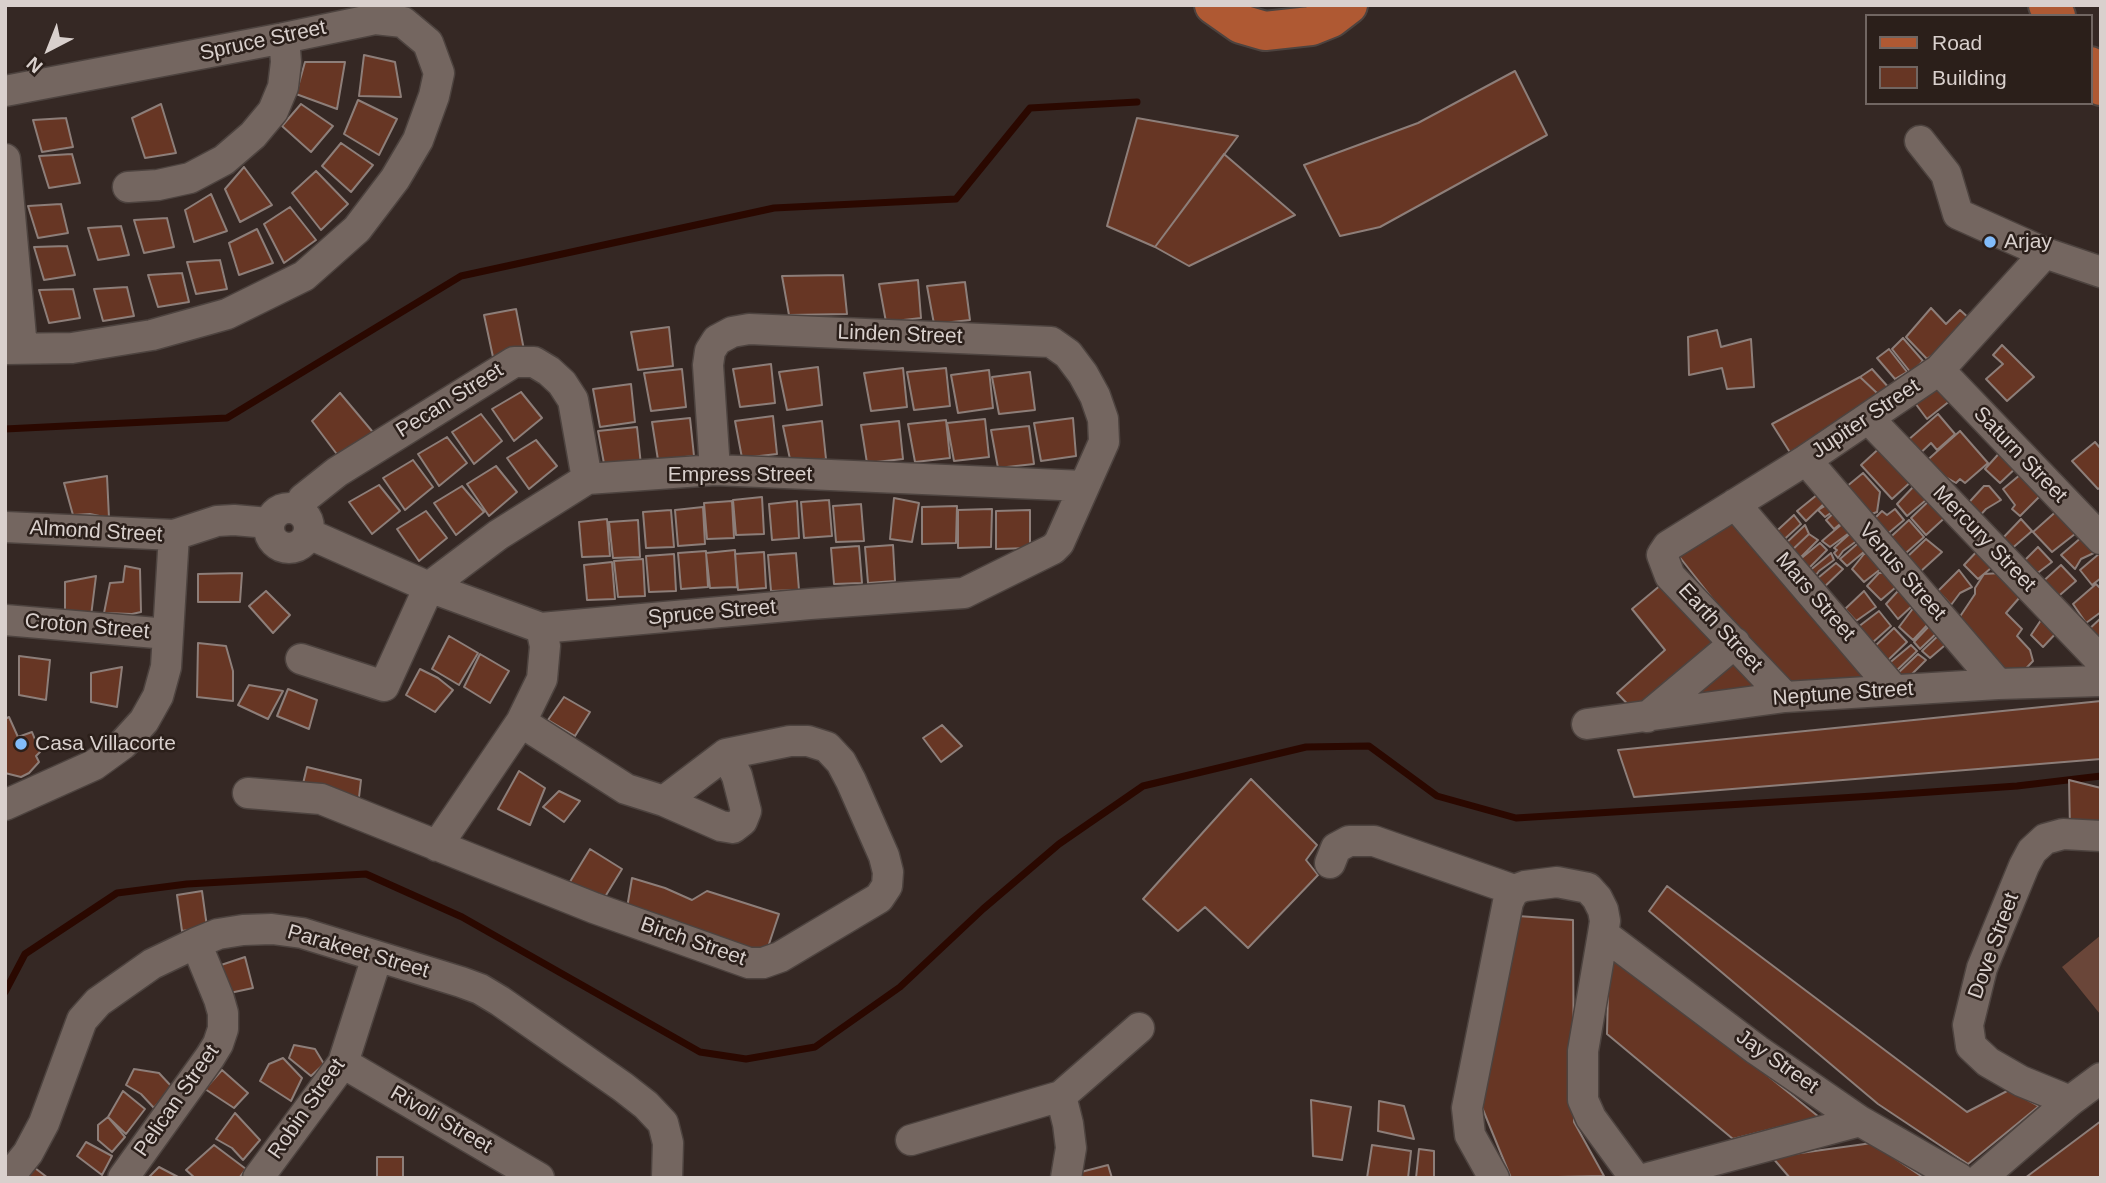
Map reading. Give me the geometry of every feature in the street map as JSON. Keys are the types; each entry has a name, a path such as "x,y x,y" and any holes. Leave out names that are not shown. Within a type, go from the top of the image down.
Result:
{"main road":[{"path":"1214,5 1241,24 1265,31 1311,26 1331,19 1348,5"},
{"path":"2092,70 2101,86"}],"street":[{"name":"Spruce Street","path":"5,91 375,19 403,22 428,43 439,73 434,96 418,140 395,179 357,229 303,276 227,314 152,335 72,348 14,349"},
{"path":"128,187 158,185 190,178 224,160 253,135 273,111 284,87 285,38"},
{"path":"1920,141 1946,174 1958,214 2045,253 2101,272"},
{"path":"5,159 14,349"},
{"name":"Jupiter Street","path":"1662,555 1668,546 1806,460 1939,370 2045,253"},
{"name":"Linden Street","path":"715,470 708,365 710,351 717,340 732,332 749,329 1028,340 1051,342 1068,354 1096,396 1103,419 1104,442 1084,486"},
{"name":"Pecan Street","path":"303,522 303,499 337,471 514,362 534,362 550,371 562,383 572,400 587,479"},
{"name":"Saturn Street","path":"1939,370 2101,540"},
{"name":"Mercury Street","path":"1868,418 2101,661"},
{"name":"Venus Street","path":"1806,460 1998,684"},
{"name":"Empress Street","path":"429,587 498,535 587,479 715,470 1084,486"},
{"name":"Spruce Street","path":"303,522 429,587 541,628 964,593 1053,550 1064,535 1084,486"},
{"name":"Mars Street","path":"1735,504 1894,690"},
{"name":"Almond Street","path":"5,527 174,535 217,521 234,520 269,523 272,541 279,547 288,549 305,541 303,522"},
{"name":"Croton Street","path":"5,804 94,765 123,744 144,721 158,696 166,667 174,535"},
{"name":"Earth Street","path":"1662,555 1670,576 1785,697"},
{"path":"301,659 384,686 429,587"},
{"name":"Croton Street","path":"5,620 168,634"},
{"path":"438,846 521,722 542,679 545,646 541,628"},
{"path":"1646,718 1735,643"},
{"name":"Neptune Street","path":"1587,724 1785,697 1998,684 2101,681"},
{"path":"521,722 626,789 664,801 720,827 733,828 742,821 746,811 743,794 726,754"},
{"name":"Birch Street","path":"248,793 321,799 607,913 749,963 763,963 780,957 879,898 887,886 888,872 884,856 851,781 841,762 827,747 808,741 790,741 726,754 664,801"},
{"name":"Dove Street","path":"2070,1101 2021,1081 1988,1062 1971,1046 1968,1025 1982,968 2032,851 2045,839 2063,834 2101,836"},
{"path":"1330,863 1336,848 1349,841 1374,841 1514,890 1558,882 1588,888 1597,898 1605,921 1583,1051 1583,1100 1591,1118 1634,1178"},
{"path":"1494,1178 1470,1135 1467,1108 1508,902 1514,890"},
{"name":"Parakeet Street","path":"8,1178 28,1153 44,1123 82,1020 98,1002 152,964 196,943 230,932 272,929 302,933 480,989 646,1105 663,1123 668,1143 667,1178"},
{"name":"Jay Street","path":"1603,934 1757,1050 1860,1121 1959,1178"},
{"name":"Pelican Street","path":"123,1178 210,1057 223,1030 223,1013 219,999 196,943"},
{"name":"Robin Street","path":"258,1178 343,1063 377,957"},
{"path":"911,1140 1061,1096 1139,1028"},
{"name":"Rivoli Street","path":"343,1063 539,1178"},
{"path":"1982,1178 2070,1101 2101,1079"},
{"path":"1061,1096 1068,1124 1070,1148 1066,1178"},
{"path":"1648,1178 1860,1121"}],"shaded area":[{"path":"2101,935 2101,1013 2100,1014 2062,967"}],"building":[{"path":"364,55 395,62 401,97 359,96"},
{"path":"305,62 345,62 337,109 296,94"},
{"path":"1515,71 1547,135 1380,227 1340,236 1304,165 1418,123"},
{"path":"358,100 397,119 379,155 344,134"},
{"path":"161,104 176,153 145,158 132,118"},
{"path":"301,104 333,126 311,152 282,126"},
{"path":"66,118 73,147 42,152 33,120"},
{"path":"1137,118 1238,136 1155,247 1107,226"},
{"path":"341,143 373,165 351,192 322,166"},
{"path":"72,154 80,183 49,188 39,156"},
{"path":"1224,154 1295,215 1189,266 1155,247"},
{"path":"244,167 272,205 240,222 225,189"},
{"path":"316,171 348,204 321,230 292,193"},
{"path":"211,194 227,231 194,242 185,210"},
{"path":"61,204 68,233 38,238 28,206"},
{"path":"290,207 316,240 284,263 264,224"},
{"path":"167,218 174,247 144,253 134,220"},
{"path":"121,226 129,255 98,260 88,228"},
{"path":"257,229 273,263 239,275 229,243"},
{"path":"67,246 75,275 44,280 34,247"},
{"path":"220,260 227,289 196,294 187,262"},
{"path":"182,273 189,302 158,307 148,275"},
{"path":"843,275 847,314 789,315 782,276"},
{"path":"918,280 921,318 886,322 879,284"},
{"path":"965,282 970,320 934,324 927,286"},
{"path":"127,287 134,316 103,321 94,289"},
{"path":"73,289 80,318 49,323 39,290"},
{"path":"1931,308 1946,324 1960,310 1972,321 1927,359 1906,337"},
{"path":"516,309 524,350 493,357 484,315"},
{"path":"669,327 673,366 638,370 631,332"},
{"path":"1717,330 1721,347 1751,339 1754,387 1727,389 1722,368 1689,375 1688,337"},
{"path":"1903,338 1923,361 1911,373 1892,349"},
{"path":"2002,345 2034,377 2007,401 1986,379 2003,364 1993,355"},
{"path":"1889,349 1907,372 1895,379 1877,358"},
{"path":"771,364 775,403 740,407 733,369"},
{"path":"818,367 822,405 787,410 779,372"},
{"path":"903,368 907,407 871,411 864,373"},
{"path":"946,368 950,406 914,410 907,372"},
{"path":"682,369 686,407 651,411 644,373"},
{"path":"1872,369 1890,389 1878,394 1860,377"},
{"path":"989,370 993,408 958,413 951,375"},
{"path":"1030,372 1035,410 999,414 992,377"},
{"path":"1860,377 1878,394 1791,454 1772,424"},
{"path":"1935,381 1951,400 1927,419 1912,399"},
{"path":"631,384 635,422 600,427 593,389"},
{"path":"521,392 542,418 514,441 492,409"},
{"path":"340,393 377,437 342,461 312,421"},
{"path":"481,414 502,441 474,464 452,432"},
{"path":"1938,414 1955,434 1937,450 1931,443 1912,461 1900,447"},
{"path":"773,416 777,454 742,458 735,421"},
{"path":"690,418 694,456 658,460 652,422"},
{"path":"1073,418 1076,456 1041,461 1034,423"},
{"path":"985,419 989,457 954,461 947,423"},
{"path":"946,420 950,458 915,462 908,424"},
{"path":"822,421 826,459 791,464 783,426"},
{"path":"899,421 903,459 867,463 861,425"},
{"path":"1029,426 1034,464 998,468 991,430"},
{"path":"637,427 641,465 605,469 598,431"},
{"path":"1960,431 1988,463 1965,483 1960,479 1956,483 1923,464"},
{"path":"447,437 467,463 439,486 418,454"},
{"path":"536,440 557,466 529,489 507,458"},
{"path":"2095,442 2101,449 2101,487 2098,489 2072,461"},
{"path":"1884,444 1915,478 1892,499 1861,465"},
{"path":"2003,449 2019,465 2000,483 1985,469"},
{"path":"413,460 433,487 405,510 383,478"},
{"path":"496,466 517,492 489,516 467,484"},
{"path":"2027,469 2042,494 2020,516 2012,509 2015,505 2003,489"},
{"path":"1863,473 1880,492 1877,512 1863,517 1840,492"},
{"path":"107,476 109,518 90,514 73,515 64,483"},
{"path":"379,485 400,511 372,534 349,502"},
{"path":"462,486 484,512 456,535 434,503"},
{"path":"1914,486 1926,500 1907,516 1897,504"},
{"path":"1984,486 1989,486 2001,500 1986,509 1974,522 1962,510"},
{"path":"1823,490 1830,498 1806,521 1797,511"},
{"path":"1935,495 1951,512 1926,535 1911,518"},
{"path":"762,497 764,534 736,535 733,500"},
{"path":"894,498 919,503 912,542 890,539"},
{"path":"829,500 832,536 804,538 801,502"},
{"path":"732,501 734,538 707,539 704,503"},
{"path":"797,501 799,538 772,540 769,504"},
{"path":"1830,503 1835,510 1825,517 1818,510"},
{"path":"861,504 864,541 836,542 833,506"},
{"path":"957,506 956,543 922,544 922,507"},
{"path":"703,507 705,544 678,546 675,510"},
{"path":"2060,508 2080,530 2052,552 2033,532"},
{"path":"992,509 991,547 958,548 958,510"},
{"path":"1895,509 1904,520 1885,536 1872,521 1882,511 1887,515"},
{"path":"671,510 674,547 646,548 643,512"},
{"path":"1030,510 1030,548 996,549 996,511"},
{"path":"426,511 447,538 419,561 397,529"},
{"path":"1836,511 1844,521 1834,529 1826,520"},
{"path":"1738,513 1884,684 1783,688 1674,550"},
{"path":"1794,515 1801,524 1777,546 1769,538"},
{"path":"1849,518 1856,528 1830,547 1822,541"},
{"path":"607,519 610,556 582,557 579,522"},
{"path":"2021,519 2032,531 2009,551 2000,541"},
{"path":"638,520 640,557 613,558 609,522"},
{"path":"1909,520 1924,537 1898,560 1883,544"},
{"path":"1805,525 1809,534 1790,552 1783,546"},
{"path":"1856,528 1862,537 1838,558 1834,548"},
{"path":"1809,534 1818,540 1798,560 1790,552"},
{"path":"2083,536 2096,552 2081,559 2075,569 2061,555"},
{"path":"1864,538 1871,546 1847,566 1840,559"},
{"path":"1926,539 1942,552 1920,572 1906,558"},
{"path":"1820,543 1827,550 1803,574 1793,565"},
{"path":"893,545 895,581 868,583 865,547"},
{"path":"859,546 862,583 834,584 831,548"},
{"path":"2038,547 2052,562 2035,575 2023,562"},
{"path":"1980,548 1997,563 1978,579 1964,565"},
{"path":"735,550 737,587 710,588 706,553"},
{"path":"1872,550 1882,568 1864,582 1852,569 1864,554"},
{"path":"706,551 708,587 681,589 678,553"},
{"path":"764,552 766,588 738,590 735,554"},
{"path":"796,553 799,590 771,591 768,555"},
{"path":"1831,553 1834,560 1813,579 1808,572"},
{"path":"2100,553 2101,578 2092,585 2080,570"},
{"path":"674,554 676,591 649,592 646,556"},
{"path":"643,559 645,596 618,597 614,561"},
{"path":"612,562 615,599 587,600 584,565"},
{"path":"1836,563 1843,569 1820,591 1813,582"},
{"path":"2061,565 2076,581 2053,601 2039,585"},
{"path":"125,566 140,569 141,612 104,613 110,583 123,582"},
{"path":"1959,570 1972,587 1960,593 1951,605 1938,591"},
{"path":"242,573 240,602 198,602 198,574"},
{"path":"1879,573 1893,573 1903,581 1881,600 1867,586"},
{"path":"2001,573 2020,597 2006,613 2022,629 2017,636 2030,650 2033,661 2016,679 2006,679 1959,618 1984,574"},
{"path":"96,576 91,616 65,611 65,582"},
{"path":"1662,584 1724,644 1638,715 1617,693 1665,650 1632,609"},
{"path":"2096,584 2101,589 2101,612 2086,623 2073,604"},
{"path":"1911,589 1920,603 1898,619 1886,604 1897,592"},
{"path":"266,591 290,615 273,633 249,606"},
{"path":"1864,591 1876,607 1856,621 1845,609"},
{"path":"1914,607 1930,622 1913,640 1899,627"},
{"path":"1879,611 1891,626 1872,643 1858,627"},
{"path":"2045,614 2059,630 2043,647 2031,635"},
{"path":"2101,618 2101,642 2088,630"},
{"path":"1933,622 1940,630 1920,649 1914,642"},
{"path":"1894,628 1907,642 1886,662 1873,648"},
{"path":"1942,632 1951,640 1930,658 1922,651"},
{"path":"449,636 478,653 459,685 432,669"},
{"path":"198,643 226,646 233,671 233,701 197,697"},
{"path":"1911,645 1917,651 1894,673 1887,665"},
{"path":"1733,651 1763,697 1667,706"},
{"path":"480,654 509,671 490,703 464,687"},
{"path":"1918,654 1926,660 1904,682 1896,675"},
{"path":"19,656 50,660 46,700 19,695"},
{"path":"122,667 117,707 91,702 91,673"},
{"path":"420,669 453,690 435,712 406,695"},
{"path":"249,685 283,691 268,719 238,705"},
{"path":"288,689 317,700 309,729 277,716"},
{"path":"564,697 590,712 575,736 548,720"},
{"path":"2101,701 2101,759 1634,797 1618,750"},
{"name":"Casa Villacorte","path":"9,717 18,737 32,732 40,752 36,756 39,762 21,777 5,773 5,719"},
{"path":"942,725 962,746 941,762 923,738"},
{"path":"307,767 361,780 358,806 302,788"},
{"path":"519,771 545,788 530,825 498,809"},
{"path":"1251,779 1317,845 1306,860 1318,875 1248,948 1205,907 1178,931 1143,899"},
{"path":"2069,780 2101,788 2101,827 2070,829"},
{"path":"559,791 580,801 564,822 543,807"},
{"path":"590,849 622,869 600,905 568,885"},
{"path":"632,878 692,900 707,891 779,914 766,953 626,914"},
{"path":"1667,886 1967,1112 2009,1090 2039,1106 1968,1164 1878,1104 1649,911"},
{"path":"202,891 207,927 182,931 177,895"},
{"path":"1518,916 1573,920 1574,1122 1604,1176 1511,1178 1479,1100"},
{"path":"1609,948 1819,1117 1733,1139 1607,1034"},
{"path":"245,957 253,988 225,994 212,968"},
{"path":"294,1045 315,1049 324,1064 311,1076 289,1058"},
{"path":"283,1058 302,1078 291,1101 260,1081 269,1064"},
{"path":"134,1069 159,1073 172,1087 154,1108 141,1094 126,1085"},
{"path":"222,1070 248,1093 234,1108 205,1089"},
{"path":"123,1091 145,1109 126,1134 108,1117"},
{"path":"1311,1100 1351,1107 1342,1160 1313,1156"},
{"path":"1379,1101 1404,1106 1414,1139 1378,1131"},
{"path":"235,1113 260,1140 243,1160 232,1148 216,1139"},
{"path":"108,1117 125,1137 112,1152 98,1140 98,1125"},
{"path":"2101,1121 2101,1178 2025,1178"},
{"path":"86,1142 112,1156 102,1175 77,1156"},
{"path":"1872,1143 1924,1178 1790,1178 1772,1157"},
{"path":"214,1145 246,1169 239,1178 195,1178 186,1170"},
{"path":"1372,1145 1411,1151 1408,1178 1367,1178"},
{"path":"1419,1149 1434,1151 1434,1178 1416,1178"},
{"path":"377,1157 403,1157 403,1178 377,1178"},
{"path":"31,1165 48,1178 23,1178"},
{"path":"1108,1165 1112,1178 1082,1178 1081,1172"},
{"path":"159,1167 180,1178 149,1177"}],"waterway":[{"path":"5,429 227,418 461,276 774,208 956,199 1030,108 1137,102"},
{"path":"5,992 25,954 117,893 187,884 366,874 462,917 700,1052 746,1059 815,1047 900,987 983,909 1059,844 1143,786 1306,747 1369,746 1437,796 1516,818 2017,786 2101,776"}],"place":[{"name":"Arjay","path":"1990,242"},
{"name":"Casa Villacorte","path":"21,744"}]}
